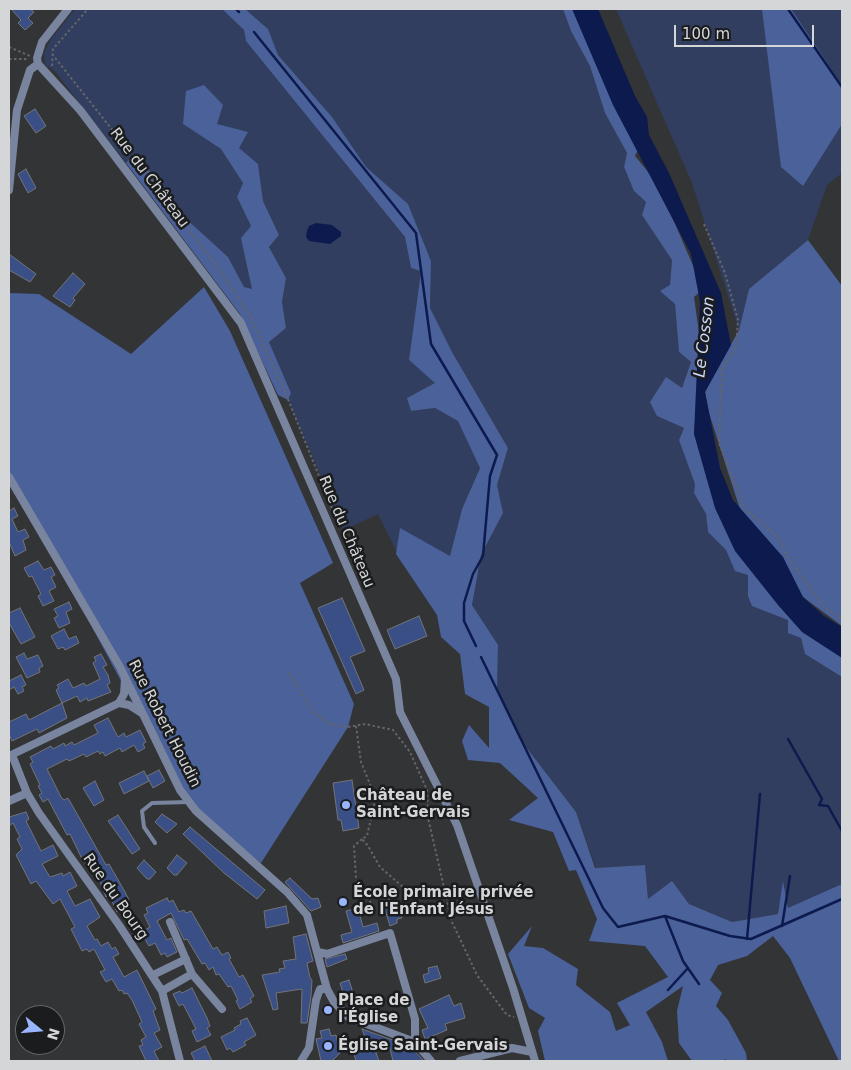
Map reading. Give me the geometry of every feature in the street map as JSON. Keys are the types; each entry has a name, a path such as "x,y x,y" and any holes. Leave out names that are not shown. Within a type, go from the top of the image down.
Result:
{"street":[{"path":"9,190 17,110 30,70 37,61 42,42 68,9"},
{"name":"Rue du Château","path":"37,61 80,110 241,323 396,678 400,712 457,825 535,1061"},
{"name":"Rue Robert Houdin","path":"9,477 125,679 180,790 196,812 287,892 307,915 327,989"},
{"path":"10,755 119,703 124,694 125,679"},
{"path":"119,703 128,705 144,714"},
{"name":"Rue du Bourg","path":"10,755 38,813 153,975 162,991 180,1061"},
{"path":"9,800 27,793"},
{"path":"170,922 192,974 222,1009"},
{"path":"318,952 327,954 390,933 415,1019 415,1042"},
{"path":"153,975 186,958"},
{"path":"162,991 192,974"},
{"path":"301,1061 309,1048 316,1000 320,989 327,989 334,1002 348,1017 415,1042 431,1061"},
{"path":"460,1061 512,1048 532,1052"}],"lane":[{"path":"156,843 144,827 142,811 152,803 189,802"}],"path":[{"path":"54,81 51,59 53,49 88,9"},
{"path":"9,47 37,61"},
{"path":"9,59 37,61"},
{"path":"704,224 725,273 738,320 736,347 722,369 719,443 745,508 779,538 787,556 825,608 842,619"},
{"path":"288,672 314,713 329,724 348,727 365,724 393,730 410,752 427,790 428,818 452,922 477,975 507,1015 523,1020"},
{"path":"356,726 361,762 372,789 374,805 367,836 354,846 356,880 361,892 372,904 374,915"},
{"path":"362,840 368,846 380,867 411,894"}],"shaded area":[{"path":"75,9 222,9 244,30 246,41 405,237 411,268 421,270 409,360 436,383 408,398 411,411 435,408 459,421 480,467 462,509 450,556 400,529 397,552 378,514 344,530 288,400 291,393 269,342 286,328 282,302 286,278 269,247 279,235 263,201 258,164 183,124 221,149 243,183 237,197 251,226 242,238 253,290 244,287 228,257 148,184 134,154 126,163 54,70 45,65 44,53 51,39"},
{"path":"222,9 245,9 268,29 278,55 332,117 366,167 408,204 431,261 430,308 452,352 508,448 497,485 503,513 481,555 472,605 498,645 497,689 519,738 576,812 595,868 645,865 648,899 672,881 689,904 732,922 778,914 783,881 788,908 842,884 842,1061 839,1061 790,958 773,936 747,956 718,965 710,980 722,993 716,1006 728,1020 746,1053 747,1061 726,1061 726,1059 721,1061 692,1061 679,1043 677,1011 683,986 646,1012 662,1042 668,1061 545,1061 538,1031 545,1018 529,1008 508,954 532,926 524,946 543,948 578,969 576,985 610,1012 616,1031 630,1025 617,1003 668,977 645,946 589,941 597,919 576,870 569,871 553,832 509,820 538,798 500,763 468,760 462,741 469,725 489,748 489,707 465,694 460,654 441,637 437,615 396,554 400,528 450,556 462,509 480,468 458,421 435,408 411,411 407,398 435,383 409,360 421,271 411,268 405,237 246,41 244,30"},
{"path":"245,9 563,9 571,31 590,66 605,113 627,153 624,167 634,191 646,202 642,215 672,260 670,285 675,304 679,352 691,362 682,388 657,416 684,428 679,440 695,484 694,493 706,514 708,532 726,550 735,570 748,575 748,596 788,620 801,638 805,654 842,677 842,884 788,909 784,884 778,914 732,922 689,904 672,881 648,899 645,865 596,868 576,812 519,738 497,689 498,645 472,605 481,555 503,513 497,485 508,448 452,352 430,308 431,261 408,204 366,167 332,117 278,55 268,29"},
{"path":"563,9 579,9 639,147 635,156 658,184 703,289 694,297 701,347 694,434 720,504 842,656 842,677 805,654 801,638 788,633 788,620 752,606 748,596 748,575 735,571 726,550 708,532 706,514 694,493 695,484 679,440 684,428 657,416 650,402 666,377 682,388 691,362 679,352 675,304 660,291 670,285 672,260 642,215 646,202 634,191 624,167 627,153 605,113 590,66 571,31"},
{"path":"616,9 842,9 842,173 827,185 808,240 749,289 739,330 692,183"},
{"path":"762,9 791,9 842,85 842,124 803,186 781,167"},
{"path":"204,85 223,105 217,124 248,132 239,148 258,164 263,201 279,235 269,247 286,278 282,302 286,328 269,342 291,393 288,400 278,395 240,314 126,163 134,154 150,171 149,185 228,257 244,287 252,289 241,238 251,226 237,197 243,183 221,149 183,124 186,91"},
{"path":"808,240 842,286 842,626 803,597 747,531 709,413 705,392 739,330 749,289"},
{"path":"204,287 230,331 333,563 300,583 354,704 348,727 261,863 190,809 9,473 9,293 39,294 131,354"}],"water":[{"name":"Le Cosson","path":"572,9 598,9 635,96 647,117 649,135 669,173 721,293 731,345 705,392 720,468 733,500 783,557 803,597 824,616 842,627 842,658 802,632 778,605 735,551 715,508 694,434 700,302 691,254 613,105"},
{"path":"316,223 332,225 341,232 341,236 330,244 309,241 306,237 307,231 309,226"}],"building":[{"path":"11,9 30,9 34,12 28,18 33,23 25,30 18,23 21,20"},
{"path":"35,109 46,126 36,133 24,116"},
{"path":"26,169 36,188 28,193 18,174"},
{"path":"9,254 36,274 30,282 9,270"},
{"path":"73,273 85,284 73,298 75,300 70,307 53,296"},
{"path":"14,508 18,516 12,519 18,532 25,529 29,537 23,540 26,550 15,556 9,542 9,511"},
{"path":"38,561 44,570 51,567 55,575 51,577 56,587 49,591 54,601 43,606 38,596 41,594 32,576 29,577 24,568"},
{"path":"342,598 365,651 350,657 364,690 356,694 318,608"},
{"path":"69,602 72,609 66,612 70,623 59,628 54,618 58,616 54,609"},
{"path":"20,608 35,637 21,644 9,623 9,613"},
{"path":"419,616 427,636 395,649 387,630"},
{"path":"64,629 69,639 76,636 79,643 65,650 63,647 58,649 51,636"},
{"path":"24,653 27,659 38,655 43,666 39,668 40,672 27,678 16,657"},
{"path":"101,654 107,665 103,667 108,675 110,683 107,685 111,692 88,701 87,698 80,702 77,696 62,703 56,690 59,688 57,685 68,679 73,688 84,683 86,686 100,679 93,663 96,661 94,657"},
{"path":"21,675 26,685 22,687 24,691 18,694 14,687 9,690 9,681"},
{"path":"62,703 67,718 39,733 37,729 12,741 9,734 9,722 26,714 29,720"},
{"path":"108,718 118,737 124,733 126,737 140,730 146,742 143,744 145,748 138,752 134,745 122,752 120,748 105,756 103,752 100,754 98,751 86,757 84,754 69,761 67,759 47,769 61,797 64,800 68,798 106,865 109,864 125,892 129,900 126,902 133,916 126,920 120,910 117,912 109,895 106,897 97,874 94,876 86,862 84,863 70,834 67,835 48,799 43,802 39,795 42,793 38,786 40,785 30,764 33,762 30,757 51,746 53,749 64,743 65,746 72,742 74,745 98,733 94,725"},
{"path":"159,770 165,781 153,788 147,776"},
{"path":"144,771 149,781 124,794 119,783"},
{"path":"352,780 359,828 343,831 341,820 338,820 333,783"},
{"path":"95,781 104,800 94,806 83,788"},
{"path":"26,812 29,819 26,821 41,851 53,845 58,856 42,864 50,877 62,873 63,876 70,872 77,886 67,891 75,906 90,899 100,917 87,926 95,940 97,939 101,946 108,942 112,949 115,947 119,954 113,957 124,977 137,970 156,1009 153,1011 160,1030 154,1033 162,1047 154,1051 159,1061 146,1061 139,1046 143,1045 141,1040 146,1037 139,1024 142,1022 132,1000 127,993 124,994 122,990 119,991 112,979 106,982 100,972 105,970 94,949 89,952 87,949 82,951 71,929 75,927 60,899 53,904 36,881 31,884 16,855 22,849 17,839 20,837 13,823 9,826 9,817"},
{"path":"162,814 177,824 167,833 155,822"},
{"path":"118,815 140,849 132,854 108,821"},
{"path":"190,827 265,890 257,899 224,873 183,834"},
{"path":"177,855 187,863 177,875 174,875 167,868"},
{"path":"144,860 156,872 150,879 147,879 137,868"},
{"path":"290,878 312,899 318,898 321,907 311,911 285,882"},
{"path":"167,898 169,902 173,900 179,912 184,910 186,913 191,911 213,949 217,947 222,955 228,952 231,958 229,959 239,977 243,975 254,996 250,999 252,1002 240,1009 231,986 228,987 219,974 216,975 213,967 209,970 205,963 202,964 187,939 184,940 171,913 157,921 167,940 171,938 177,952 167,957 165,953 161,955 155,943 149,946 143,936 148,934 145,930 150,927 144,915 148,913 146,908"},
{"path":"389,898 392,907 399,905 402,918 397,919 397,923 390,926 382,900"},
{"path":"286,906 289,923 266,928 264,911"},
{"path":"358,908 363,927 377,923 379,931 343,943 341,935 352,932 346,911"},
{"path":"306,934 313,961 307,963 312,980 307,1023 301,1023 302,989 276,993 278,1009 273,1010 262,975 280,972 279,969 285,968 283,961 296,959 293,937"},
{"path":"345,954 347,959 327,967 325,959"},
{"path":"437,966 441,978 425,983 423,975 429,973 428,968"},
{"path":"349,980 354,996 345,999 340,983"},
{"path":"192,988 207,1018 210,1026 207,1028 211,1035 197,1042 192,1031 196,1029 194,1025 183,1004 179,1006 173,994 180,991 182,993"},
{"path":"449,995 454,1006 461,1003 465,1018 445,1024 447,1030 425,1039 422,1030 428,1028 419,1009"},
{"path":"247,1018 256,1035 244,1042 246,1045 233,1052 230,1048 227,1050 221,1037 235,1030 234,1028 241,1024 240,1021"},
{"name":"Église Saint-Gervais","path":"329,1029 331,1036 336,1035 340,1053 332,1061 321,1061 316,1039 322,1038 320,1031"},
{"path":"362,1029 398,1042 400,1048 411,1047 424,1061 393,1061 389,1045 369,1048"},
{"path":"205,1046 212,1061 195,1061 191,1053"},
{"path":"374,1047 379,1061 356,1061 354,1054"}],"waterway":[{"path":"236,9 239,12"},
{"path":"788,9 842,87"},
{"path":"254,32 416,233 431,344 497,455 490,476 483,556 473,574 464,603 464,621 476,646"},
{"path":"481,657 603,908 618,927 665,916 730,936 751,939 842,899"},
{"path":"788,739 822,799 819,805 828,806 842,831"},
{"path":"747,939 760,794"},
{"path":"782,926 790,876"},
{"path":"665,916 683,961 699,984"},
{"path":"668,990 688,968"}],"place":[{"name":"Château de Saint-Gervais","path":"346,805"},
{"name":"École primaire privée de l'Enfant Jésus","path":"343,902"},
{"name":"Place de l'Église","path":"328,1010"},
{"name":"Église Saint-Gervais","path":"328,1046"}]}
